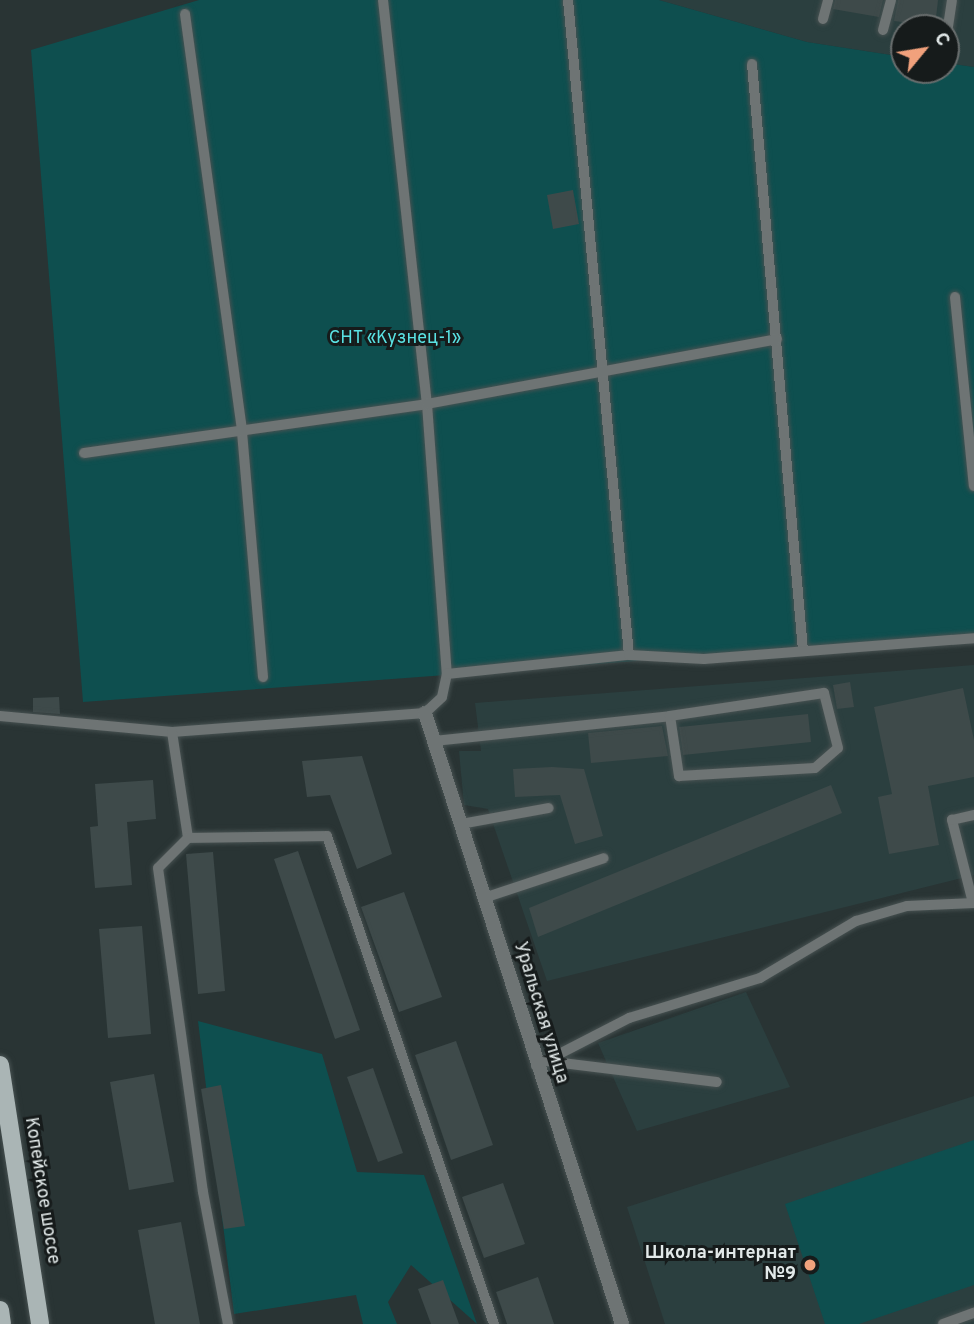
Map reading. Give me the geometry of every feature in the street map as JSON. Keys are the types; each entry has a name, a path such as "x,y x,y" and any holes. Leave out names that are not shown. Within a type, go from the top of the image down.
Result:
{"main road":[{"name":"Копейское шоссе","path":"0,1065 40,1324"},
{"path":"0,1310 2,1324"}],"street":[{"name":"Уральская улица","path":"425,713 484,898 541,1063 622,1324"}],"lane":[{"path":"0,716 172,732 425,713 442,697 447,674 427,404 383,0"},
{"path":"568,0 629,655"},
{"path":"823,19 828,0"},
{"path":"883,30 891,0"},
{"path":"185,14 243,432 263,677"},
{"path":"752,64 803,651"},
{"path":"955,297 974,486"},
{"path":"84,453 427,404 777,339"},
{"path":"447,674 629,655 704,659 974,638"},
{"path":"434,741 670,716 824,693 838,748 815,768 679,776 670,716"},
{"path":"172,732 188,838"},
{"path":"461,824 549,808"},
{"path":"541,1063 629,1018 760,978 856,921 907,906 974,903 952,820 974,814"},
{"path":"228,1324 203,1192 158,868 188,838 327,836 494,1324"},
{"path":"484,898 604,858"},
{"path":"541,1063 716,1082"},
{"path":"943,1324 974,1313"}],"shaded area":[{"path":"659,0 974,0 974,67 960,65 960,14 890,14 890,55 807,42"},
{"path":"974,665 974,875 547,981 488,809 464,805 459,751 481,751 475,703"},
{"path":"746,992 790,1087 637,1131 598,1043"},
{"name":"Школа-интернат №9","path":"974,1096 974,1324 665,1324 627,1207"}],"green space":[{"name":"СНТ «Кузнец-1»","path":"199,0 659,0 807,42 890,55 890,84 960,84 960,65 974,67 974,636 83,702 31,50"},
{"path":"198,1021 322,1054 357,1172 424,1175 477,1324 411,1265 388,1302 397,1324 363,1324 356,1295 234,1314"},
{"path":"974,1140 974,1285 859,1324 825,1324 785,1204"}],"building":[{"path":"835,0 883,0 879,17 833,9"},
{"path":"898,0 938,0 936,14 895,14"},
{"path":"573,190 579,224 553,229 547,195"},
{"path":"850,682 854,707 837,709 833,685"},
{"path":"963,688 974,740 974,777 928,786 939,845 889,854 878,797 892,794 874,707"},
{"path":"59,697 60,714 33,712 33,698"},
{"path":"808,714 811,742 683,755 679,727"},
{"path":"662,726 668,756 591,763 588,733"},
{"path":"362,756 392,854 357,869 330,795 307,797 302,761"},
{"path":"513,769 584,769 603,836 575,844 560,795 515,797"},
{"path":"153,780 156,819 127,822 132,885 95,888 90,827 98,826 95,784"},
{"path":"831,785 842,813 538,937 529,908"},
{"path":"298,851 360,1030 335,1039 274,859"},
{"path":"213,852 225,991 198,994 186,854"},
{"path":"404,892 442,997 399,1012 361,907"},
{"path":"142,926 151,1034 108,1038 99,929"},
{"path":"456,1041 493,1145 451,1160 415,1055"},
{"path":"373,1068 403,1153 378,1162 347,1077"},
{"path":"154,1074 174,1182 129,1190 110,1082"},
{"path":"221,1085 245,1226 224,1229 201,1089"},
{"path":"503,1183 525,1244 484,1258 462,1197"},
{"path":"181,1222 200,1324 155,1324 138,1230"},
{"path":"538,1277 554,1324 507,1324 496,1292"},
{"path":"443,1280 459,1324 431,1324 418,1289"}],"place":[{"name":"Школа-интернат №9","path":"810,1265"}]}
